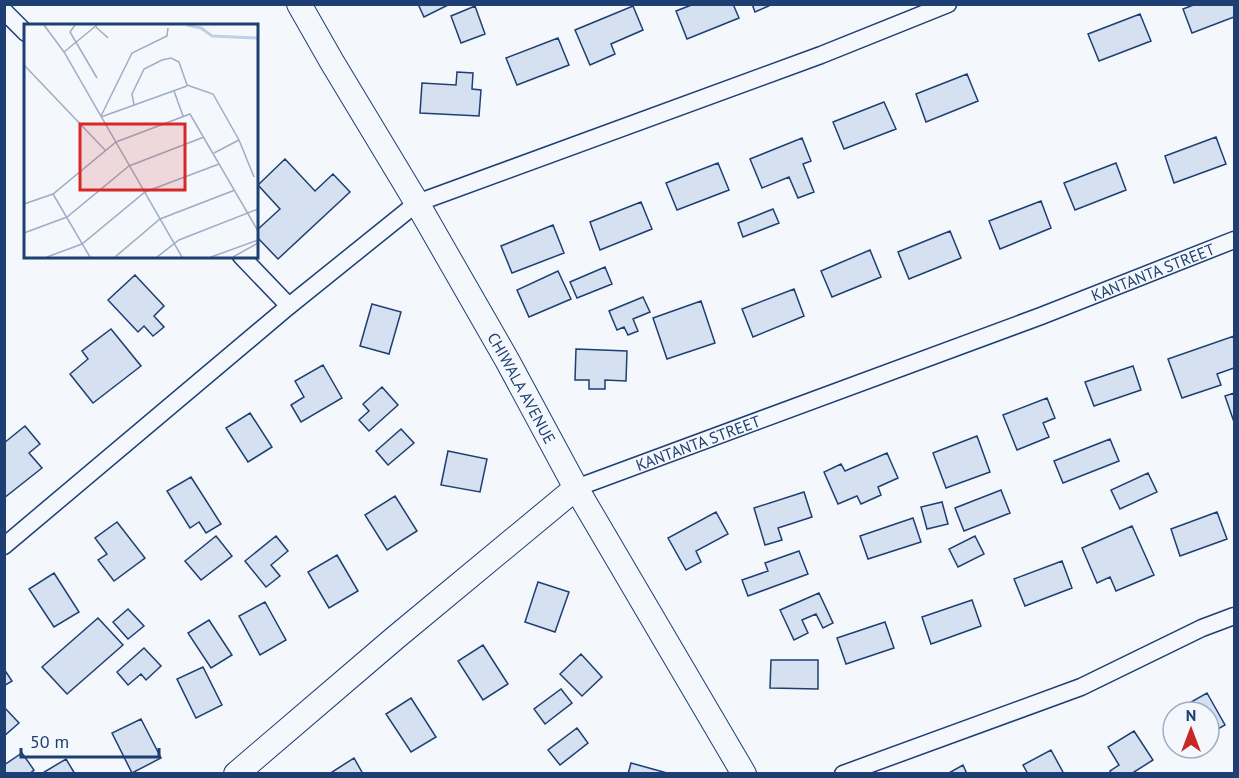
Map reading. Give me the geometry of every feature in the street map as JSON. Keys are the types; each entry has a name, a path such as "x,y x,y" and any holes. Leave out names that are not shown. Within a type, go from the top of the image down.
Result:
{"main road":[{"name":"CHIWALA AVENUE","path":"299,4 417,203 507,360 576,488 744,774"},
{"name":"KANTANTA STREET","path":"236,774 576,488"}],"street":[{"path":"4,546 289,306 417,203 821,55 948,4"},
{"path":"4,11 24,31"},
{"name":"KANTANTA STREET","path":"576,488 1041,316 1234,240"},
{"path":"243,258 289,306"},
{"path":"843,774 1081,687 1202,628 1234,616"}],"building":[{"path":"418,4 450,4 424,17"},
{"path":"694,4 733,4 739,18 687,39 676,11"},
{"path":"752,4 773,4 755,12"},
{"path":"1196,4 1234,4 1234,17 1192,33 1183,9"},
{"path":"475,6 485,34 461,43 451,16"},
{"path":"633,6 643,30 611,44 615,54 590,65 575,30"},
{"path":"1140,14 1151,41 1099,61 1088,34"},
{"path":"558,38 569,65 517,85 506,58"},
{"path":"457,72 473,73 472,89 481,90 479,116 420,113 422,83 456,85"},
{"path":"967,74 978,101 926,122 916,94"},
{"path":"884,102 896,129 844,149 833,122"},
{"path":"1216,137 1226,164 1174,183 1165,156"},
{"path":"802,138 811,161 803,164 814,192 798,198 789,177 762,188 750,159"},
{"path":"285,159 315,191 333,174 350,192 278,259 258,238 258,229 280,209 258,185"},
{"path":"718,163 729,190 677,210 666,183"},
{"path":"1116,163 1126,190 1075,210 1064,183"},
{"path":"1041,201 1051,228 1000,249 989,221"},
{"path":"641,202 652,229 600,250 590,222"},
{"path":"773,209 779,223 743,237 738,223"},
{"path":"553,225 564,253 512,273 501,246"},
{"path":"950,231 961,258 909,279 898,252"},
{"path":"870,250 881,277 832,297 821,271"},
{"path":"605,267 612,284 577,298 570,282"},
{"path":"558,271 571,299 529,317 517,290"},
{"path":"135,275 164,306 154,316 164,327 153,336 144,326 138,332 108,300"},
{"path":"794,289 804,316 753,337 742,309"},
{"path":"643,297 650,312 633,319 638,331 628,335 624,327 617,330 609,311"},
{"path":"701,301 715,343 667,359 653,318"},
{"path":"372,304 401,312 389,354 360,346"},
{"path":"111,329 141,366 93,403 70,374 88,359 82,351"},
{"path":"1234,336 1234,368 1217,374 1221,385 1182,398 1168,359"},
{"path":"576,349 627,351 626,381 605,380 605,389 589,389 589,380 575,380"},
{"path":"323,365 342,398 301,422 291,405 304,397 295,381"},
{"path":"1133,366 1141,390 1094,406 1085,382"},
{"path":"382,387 398,405 369,431 359,420 369,411 363,404"},
{"path":"1234,393 1234,422 1225,396"},
{"path":"1047,398 1055,418 1043,423 1049,437 1017,450 1003,415"},
{"path":"250,413 272,447 248,462 226,428"},
{"path":"25,426 40,444 29,453 42,468 4,498 4,443"},
{"path":"401,429 414,443 388,465 376,451"},
{"path":"977,436 990,472 946,488 933,453"},
{"path":"1110,439 1119,461 1063,483 1054,461"},
{"path":"448,451 487,459 480,492 441,485"},
{"path":"887,453 898,478 878,487 881,495 861,504 857,496 838,504 824,472 841,464 845,471"},
{"path":"1148,473 1157,492 1120,509 1111,490"},
{"path":"191,477 221,524 206,533 199,522 190,528 167,491"},
{"path":"1001,490 1010,513 964,531 955,508"},
{"path":"804,492 812,517 778,528 782,540 765,545 754,508"},
{"path":"395,496 417,531 387,550 365,515"},
{"path":"942,502 948,524 927,529 921,507"},
{"path":"716,512 728,534 696,551 701,562 686,570 668,538"},
{"path":"1217,512 1227,539 1180,556 1171,529"},
{"path":"913,518 921,542 868,559 860,536"},
{"path":"117,522 145,558 114,581 98,560 107,554 95,538"},
{"path":"1132,526 1154,575 1116,591 1110,577 1097,583 1082,548"},
{"path":"216,536 232,556 201,580 185,561"},
{"path":"276,536 288,551 271,565 280,576 266,587 245,561"},
{"path":"975,536 984,554 958,567 949,549"},
{"path":"799,551 808,574 748,596 742,580 768,571 765,563"},
{"path":"337,555 358,591 329,608 308,572"},
{"path":"1062,561 1072,588 1025,606 1014,579"},
{"path":"54,573 79,612 54,627 29,589"},
{"path":"538,582 569,592 555,632 525,622"},
{"path":"819,593 833,623 823,628 816,614 802,620 808,633 794,640 780,610"},
{"path":"972,600 981,626 931,644 922,617"},
{"path":"265,602 286,640 260,655 239,616"},
{"path":"128,609 144,626 128,639 113,622"},
{"path":"98,618 123,645 67,694 42,667"},
{"path":"209,620 232,655 211,668 188,633"},
{"path":"885,622 894,648 846,664 837,638"},
{"path":"483,645 508,684 483,700 458,661"},
{"path":"144,648 161,666 146,680 141,674 128,685 117,672"},
{"path":"581,654 602,677 582,696 560,674"},
{"path":"771,660 818,660 818,689 770,688"},
{"path":"203,667 222,705 196,718 177,679"},
{"path":"4,669 12,681 4,686"},
{"path":"561,689 572,703 545,724 534,709"},
{"path":"1207,693 1211,700 1195,700"},
{"path":"411,698 436,737 411,752 386,714"},
{"path":"4,707 19,723 4,736"},
{"path":"141,719 161,758 132,773 112,733"},
{"path":"577,728 588,743 560,765 548,750"},
{"path":"1134,731 1153,760 1131,774 1112,774 1110,771 1119,765 1108,747"},
{"path":"1051,750 1064,774 1028,774 1023,765"},
{"path":"22,753 34,770 29,774 4,774 4,765"},
{"path":"354,758 363,774 329,774"},
{"path":"66,759 75,774 41,774"},
{"path":"631,763 667,773 628,774"},
{"path":"963,765 967,774 947,774"}]}
